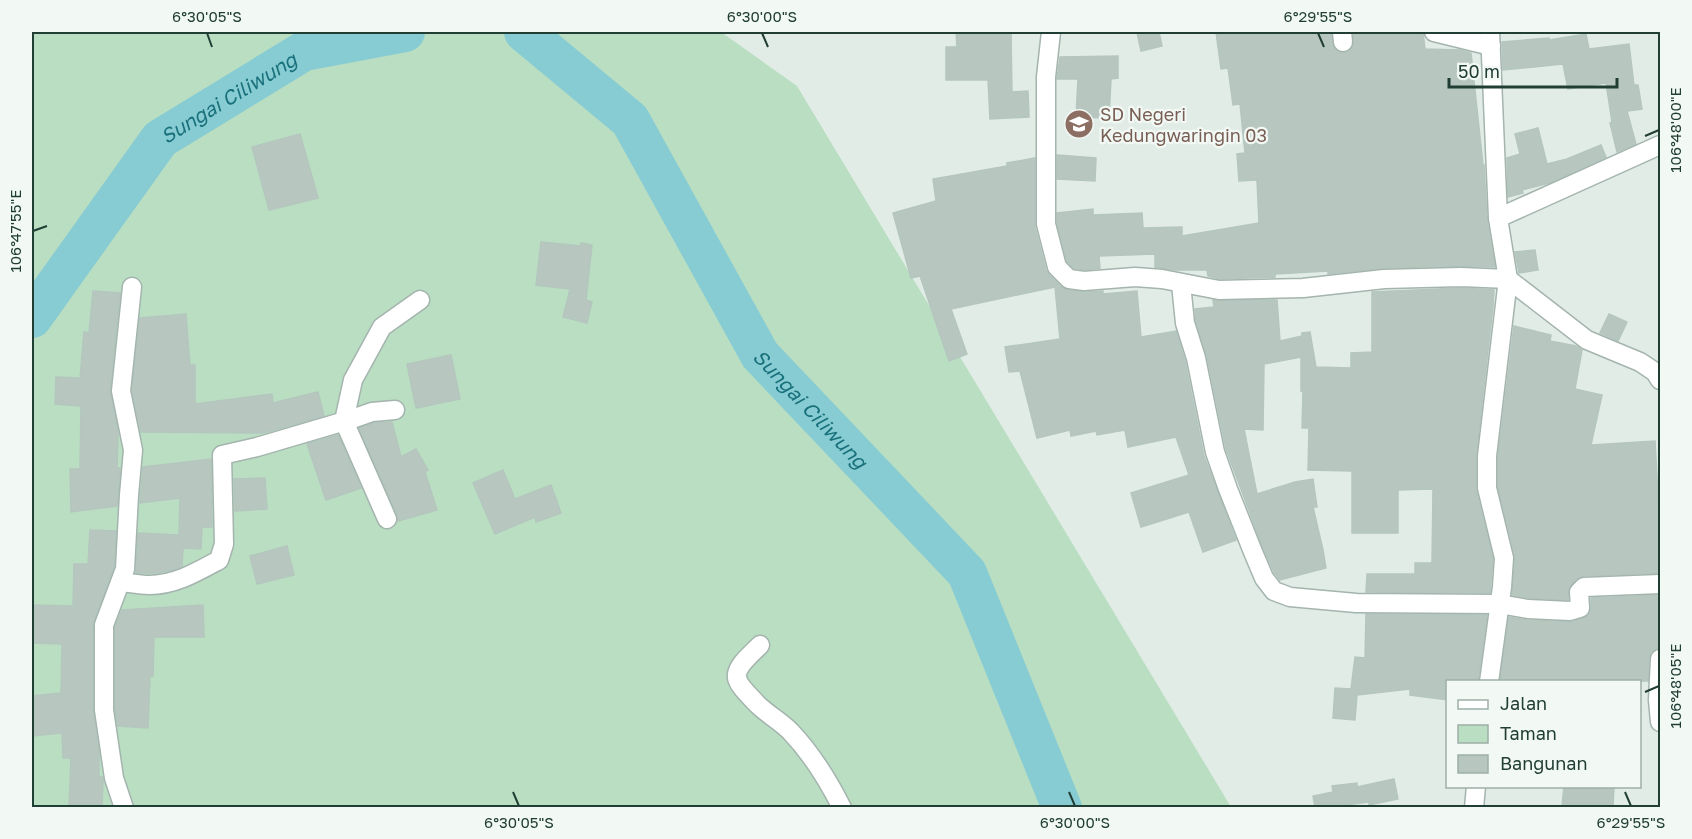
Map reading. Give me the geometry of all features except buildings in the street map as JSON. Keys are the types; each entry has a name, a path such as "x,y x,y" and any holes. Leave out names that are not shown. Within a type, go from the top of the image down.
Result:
{"street":[{"path":"1051,32 1046,77 1046,224 1057,267 1069,279 1084,281 1135,277 1162,279 1219,290 1303,288 1384,279 1461,277 1508,279 1587,340 1640,362 1655,372 1660,380"},
{"path":"1434,32 1491,39 1498,218 1508,279 1487,456 1487,488 1504,558 1489,680"},
{"path":"1498,218 1660,145"},
{"path":"1181,284 1185,323 1196,358 1215,452 1264,578 1274,591 1290,597 1356,603 1499,604 1528,609 1577,610 1580,608 1579,592 1584,587 1660,584"},
{"path":"124,807 114,778 104,710 105,625 125,569 134,450 121,391 132,287"},
{"path":"387,519 344,421 353,380 382,327 420,300"},
{"path":"121,582 147,585 167,584 185,578 219,560 224,544 222,455 257,447 372,412 394,410"},
{"path":"760,645 738,669 737,677 740,684 760,707 788,729 812,756 842,807"},
{"path":"1660,659 1658,700 1660,722"},
{"path":"1474,807 1476,788"}],"green space":[{"path":"32,32 721,32 797,86 1231,807 32,807"}],"waterway":[{"name":"Sungai Ciliwung","path":"32,318 160,139 304,51 405,32"},
{"name":"Sungai Ciliwung","path":"524,32 630,120 760,355 967,573 1062,808"}],"place":[{"name":"SD Negeri Kedungwaringin 03","path":"1079,124"}]}
